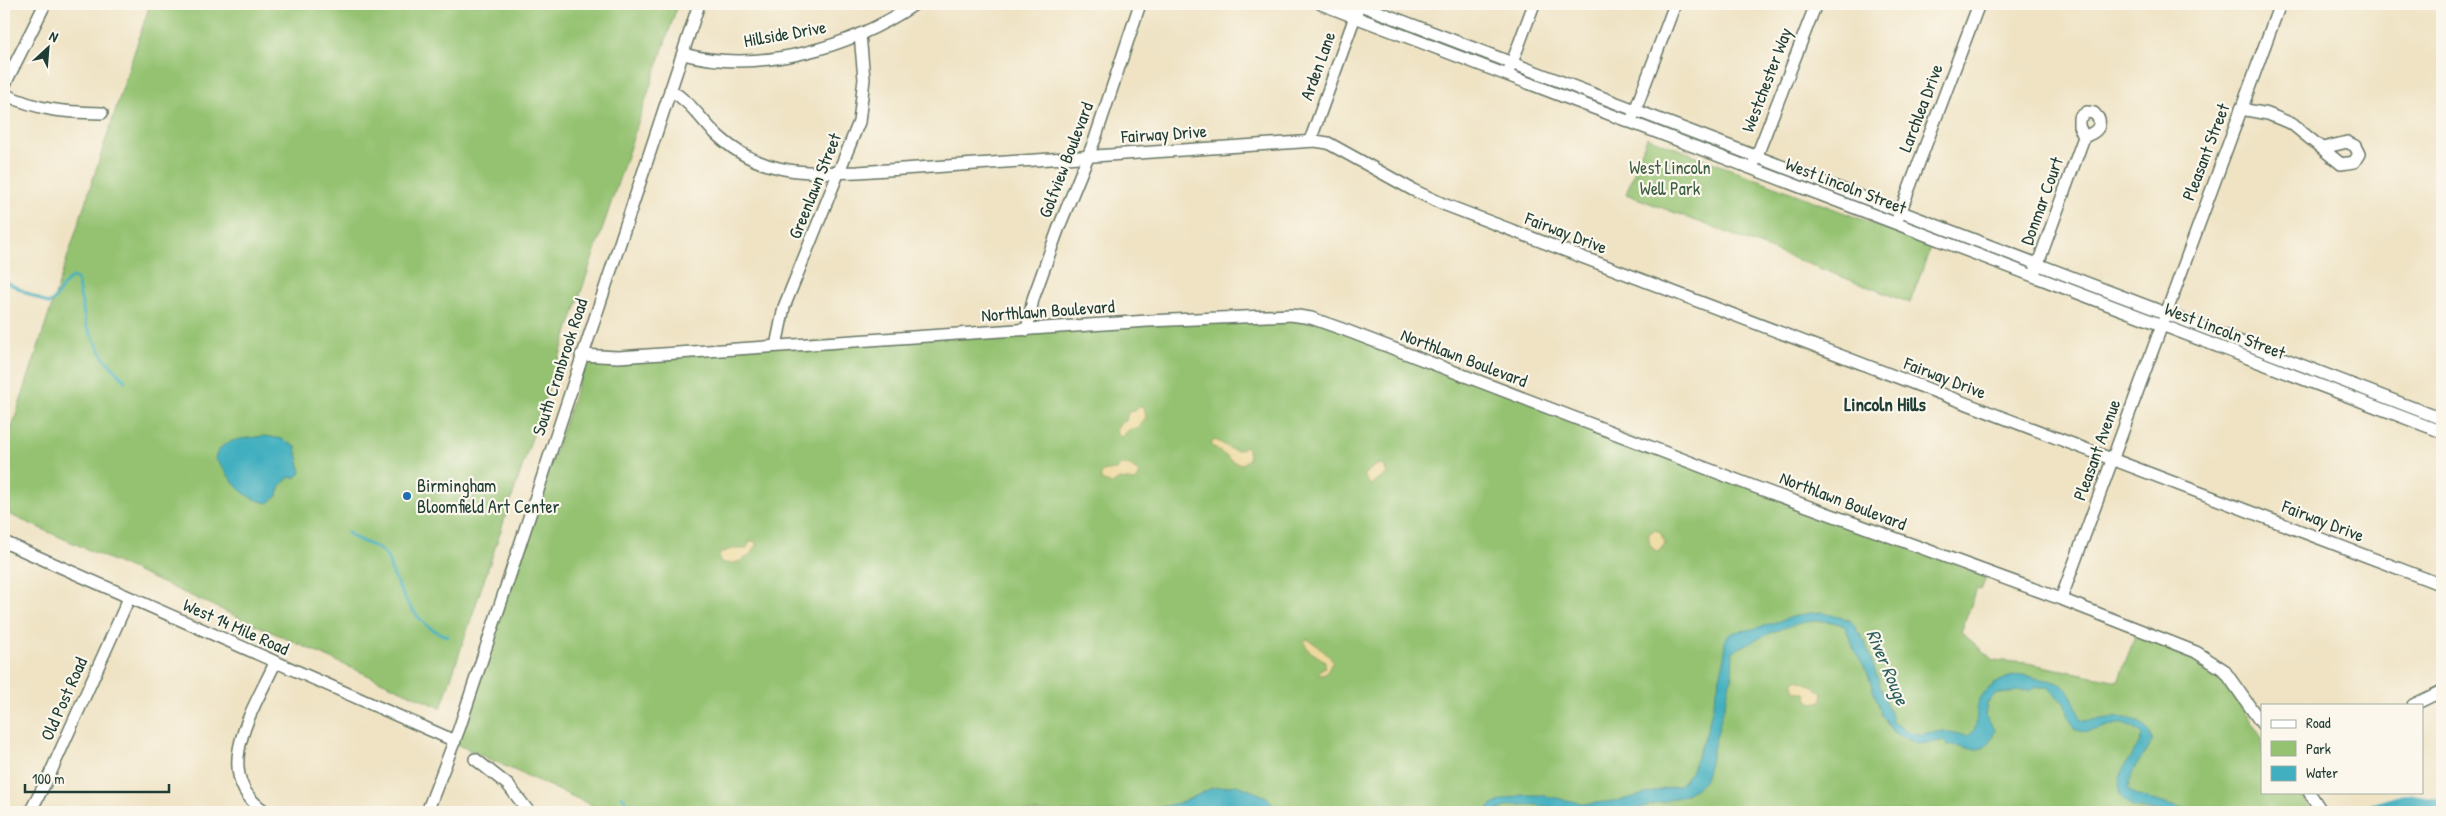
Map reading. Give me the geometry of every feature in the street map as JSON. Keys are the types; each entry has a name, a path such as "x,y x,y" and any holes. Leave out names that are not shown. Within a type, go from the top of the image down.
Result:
{"street":[{"path":"4,86 45,4"},
{"name":"South Cranbrook Road","path":"427,812 455,741 581,355 699,4"},
{"name":"Hillside Drive","path":"682,54 720,61 756,60 823,47 860,34 915,4"},
{"name":"Golfview Boulevard","path":"1027,330 1033,299 1088,156 1140,4"},
{"name":"West Lincoln Street","path":"1321,4 2442,432"},
{"name":"West Lincoln Street","path":"1359,4 1392,11 1512,62 2442,419"},
{"name":"Arden Lane","path":"1310,141 1359,4"},
{"path":"1507,75 1534,4"},
{"path":"1631,123 1675,4"},
{"name":"Westchester Way","path":"1752,169 1816,4"},
{"name":"Larchlea Drive","path":"1895,224 1978,4"},
{"name":"Pleasant Street","path":"2166,313 2280,4"},
{"path":"1385,28 1392,11"},
{"name":"Greenlawn Street","path":"776,346 784,307 840,172 854,136 861,111 863,68 860,34"},
{"name":"Fairway Drive","path":"670,90 686,100 720,137 747,157 787,171 840,172 1310,141 1335,145 1413,190 1443,204 2442,585"},
{"path":"4,94 29,105 50,111 102,114"},
{"path":"2241,109 2286,120 2323,148"},
{"name":"Donmar Court","path":"2033,276 2084,137"},
{"name":"Pleasant Avenue","path":"2061,599 2166,313"},
{"name":"Northlawn Boulevard","path":"581,355 618,357 1245,316 1290,315 1306,317 1887,536 2061,599 2206,656 2224,670 2261,723"},
{"path":"2360,400 2365,389"},
{"name":"West 14 Mile Road","path":"4,542 455,741"},
{"name":"Old Post Road","path":"30,812 49,776 129,598"},
{"path":"266,812 253,801 243,787 238,771 238,752 242,735 276,663"},
{"path":"2415,704 2442,691"},
{"path":"475,759 508,785 530,812"},
{"path":"2310,794 2320,809"}],"green space":[{"path":"150,4 678,4 441,708 4,512 4,452"},
{"name":"West Lincoln Well Park","path":"1647,137 1931,246 1910,303 1626,194"},
{"path":"1297,311 1906,540 1986,578 1981,590 1977,589 1961,632 1993,660 2027,663 2118,681 2136,634 2214,669 2261,737 2261,794 2300,794 2313,812 607,812 456,744 587,357"}],"sand":[{"path":"1139,407 1144,407 1146,417 1138,428 1129,430 1121,437 1119,436 1116,431 1120,423 1126,421 1128,412 1135,411"},
{"path":"1215,440 1234,450 1245,446 1248,449 1249,459 1242,464 1234,462 1212,446 1211,443"},
{"path":"1121,465 1129,465 1138,472 1139,476 1136,481 1119,479 1112,484 1101,480 1101,475 1105,471 1116,470"},
{"path":"1376,465 1384,465 1387,474 1371,485 1363,475"},
{"path":"1655,530 1660,532 1665,543 1659,552 1649,543 1649,533"},
{"path":"750,541 754,541 757,545 746,558 731,563 719,562 720,553 732,549 746,549"},
{"path":"1307,639 1333,661 1326,674 1319,675 1319,671 1325,667 1325,661 1308,650 1304,642"},
{"path":"1798,679 1823,692 1822,701 1813,703 1808,700 1806,693 1795,691 1793,684"}],"water":[{"path":"265,436 282,439 296,447 301,473 295,478 290,477 285,481 280,488 278,496 268,503 249,497 237,487 215,459 222,447 228,443 235,440"},
{"name":"River Rouge","path":"1820,612 1850,620 1865,642 1893,722 1906,731 1917,734 1944,731 1968,736 1975,728 1980,699 1987,690 1998,682 2016,675 2026,675 2055,682 2062,685 2069,692 2082,721 2124,718 2141,724 2148,731 2153,741 2132,773 2128,789 2135,795 2193,812 2151,811 2137,808 2127,802 2120,794 2119,782 2125,765 2138,746 2142,734 2133,727 2124,724 2116,724 2091,731 2074,729 2064,703 2047,687 2037,687 2029,691 2020,690 2011,693 1997,693 1987,703 1985,716 1995,729 1992,738 1983,748 1970,749 1947,745 1944,741 1917,744 1893,732 1882,716 1867,672 1855,652 1845,626 1817,621 1788,626 1733,651 1732,675 1707,773 1704,781 1698,787 1680,797 1626,812 1581,812 1536,805 1510,805 1495,812 1486,812 1491,806 1502,800 1521,795 1541,795 1587,804 1622,800 1680,785 1691,772 1706,734 1725,657 1724,647 1727,637 1734,632 1750,630 1802,614"},
{"path":"1238,785 1267,797 1278,812 1139,812 1183,802 1212,788"}],"waterway":[{"path":"4,281 49,304 56,298 69,280 73,277 77,279 86,325 105,359 125,381"},
{"path":"347,532 356,539 384,553 402,593 414,612 429,627 438,633 448,636"},
{"path":"622,796 633,812"},
{"name":"River Rouge","path":"2374,812 2406,803 2442,809"}],"place":[{"name":"Birmingham Bloomfield Art Center","path":"407,496"}],"district":[{"name":"Lincoln Hills","path":"1885,404"}]}
